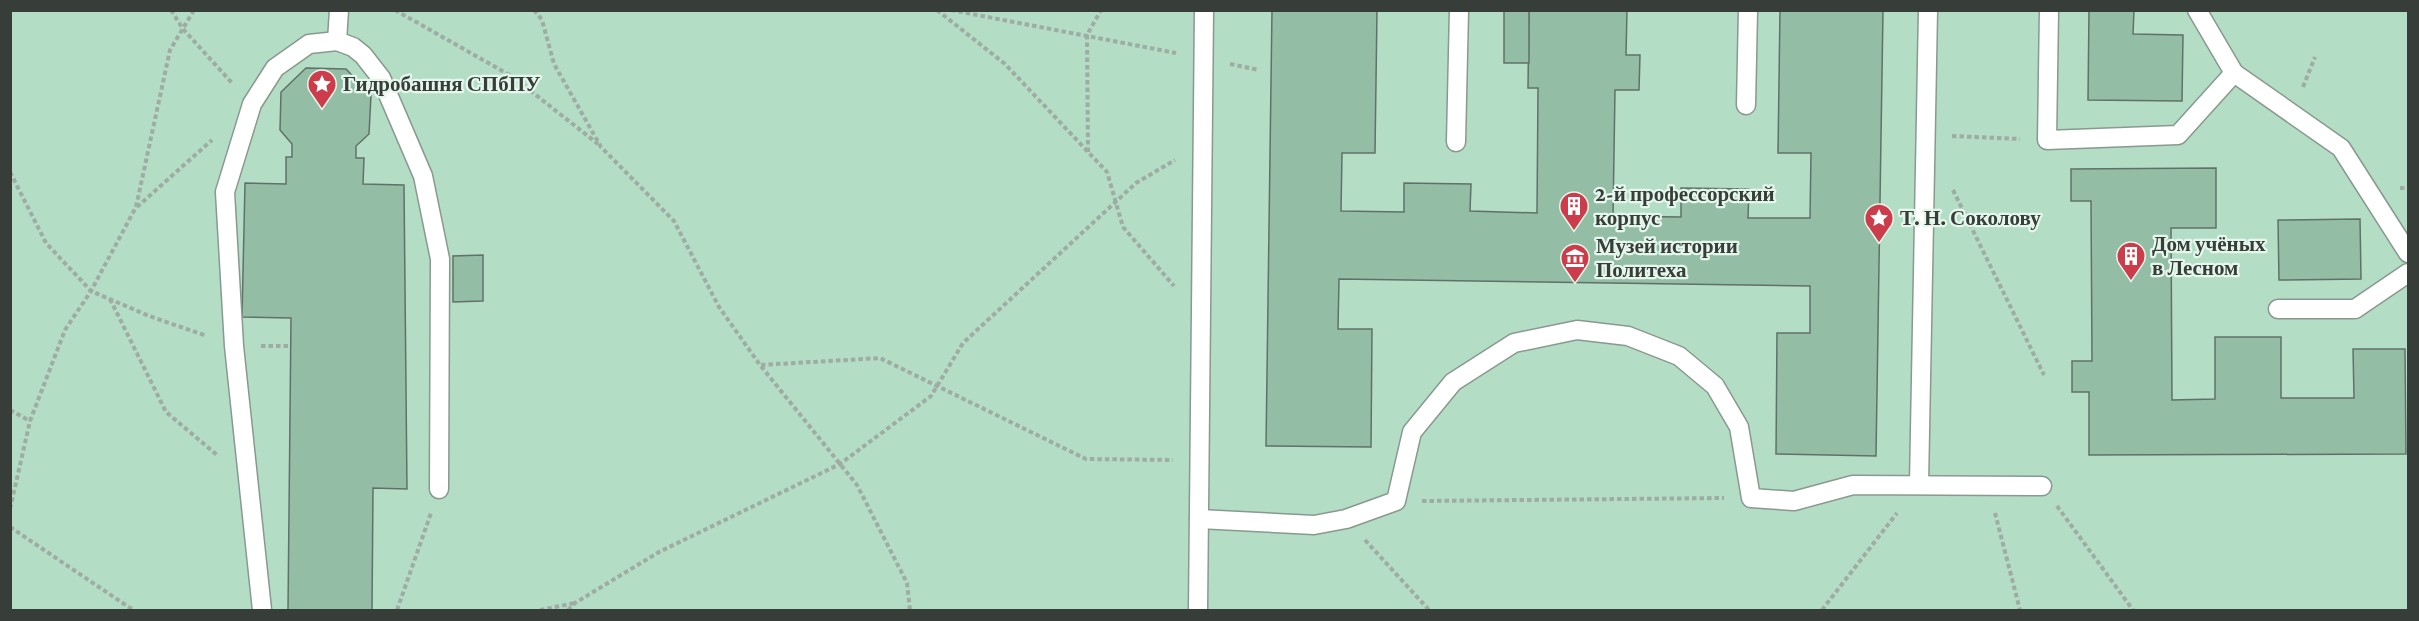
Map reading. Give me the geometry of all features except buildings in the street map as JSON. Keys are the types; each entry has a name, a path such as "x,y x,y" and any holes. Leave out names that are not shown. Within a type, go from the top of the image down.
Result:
{"lane":[{"path":"337,41 339,10"},
{"path":"1198,610 1204,10"},
{"path":"1455,142 1459,10"},
{"path":"1746,105 1748,10"},
{"path":"1919,484 1928,10"},
{"path":"2049,10 2047,140 2178,135 2234,73"},
{"path":"2197,10 2234,73 2341,148 2409,253"},
{"path":"262,610 234,346 225,192 252,104 275,69 309,44 337,41 353,47 363,55 381,78 423,176 440,259 439,489"},
{"path":"2278,309 2355,309 2409,273"},
{"path":"1199,519 1314,525 1346,519 1396,501 1412,432 1453,382 1514,343 1577,330 1628,336 1679,356 1715,386 1739,427 1751,498 1794,501 1853,485 2042,486"}],"path":[{"path":"171,10 183,29 252,104"},
{"path":"10,509 30,422 65,330 91,291 136,207 170,50 194,10"},
{"path":"395,10 513,77 601,147 674,222 719,307 760,365 857,485 907,583 910,610"},
{"path":"534,10 542,20 554,64 601,147"},
{"path":"938,10 1005,64 1107,172 1123,227 1200,316"},
{"path":"951,10 1259,70"},
{"path":"1088,152 1087,35 1101,10"},
{"path":"1926,134 2047,140"},
{"path":"136,207 216,136"},
{"path":"568,610 575,603 659,552 840,464 931,396 963,343 1136,183 1202,145"},
{"path":"10,172 46,243 91,291 149,316 234,346"},
{"path":"1952,187 2044,375"},
{"path":"109,298 166,412 249,482"},
{"path":"760,365 880,358 1086,459 1198,461"},
{"path":"10,410 30,422"},
{"path":"1822,610 1919,484"},
{"path":"1988,485 2020,610"},
{"path":"2042,486 2133,610"},
{"path":"397,610 439,489"},
{"path":"1396,501 1751,498"},
{"path":"1346,519 1429,610"},
{"path":"10,527 133,610"},
{"path":"540,610 575,603"}],"green space":[{"path":"10,11 2408,11 2408,610 11,610"}],"place":[{"name":"Гидробашня СПбПУ","path":"322,110"},
{"name":"2-й профессорский корпус","path":"1574,232"},
{"name":"Т. Н. Соколову","path":"1879,244"},
{"name":"Дом учёных в Лесном","path":"2131,282"},
{"name":"Музей истории Политеха","path":"1575,284"}]}
